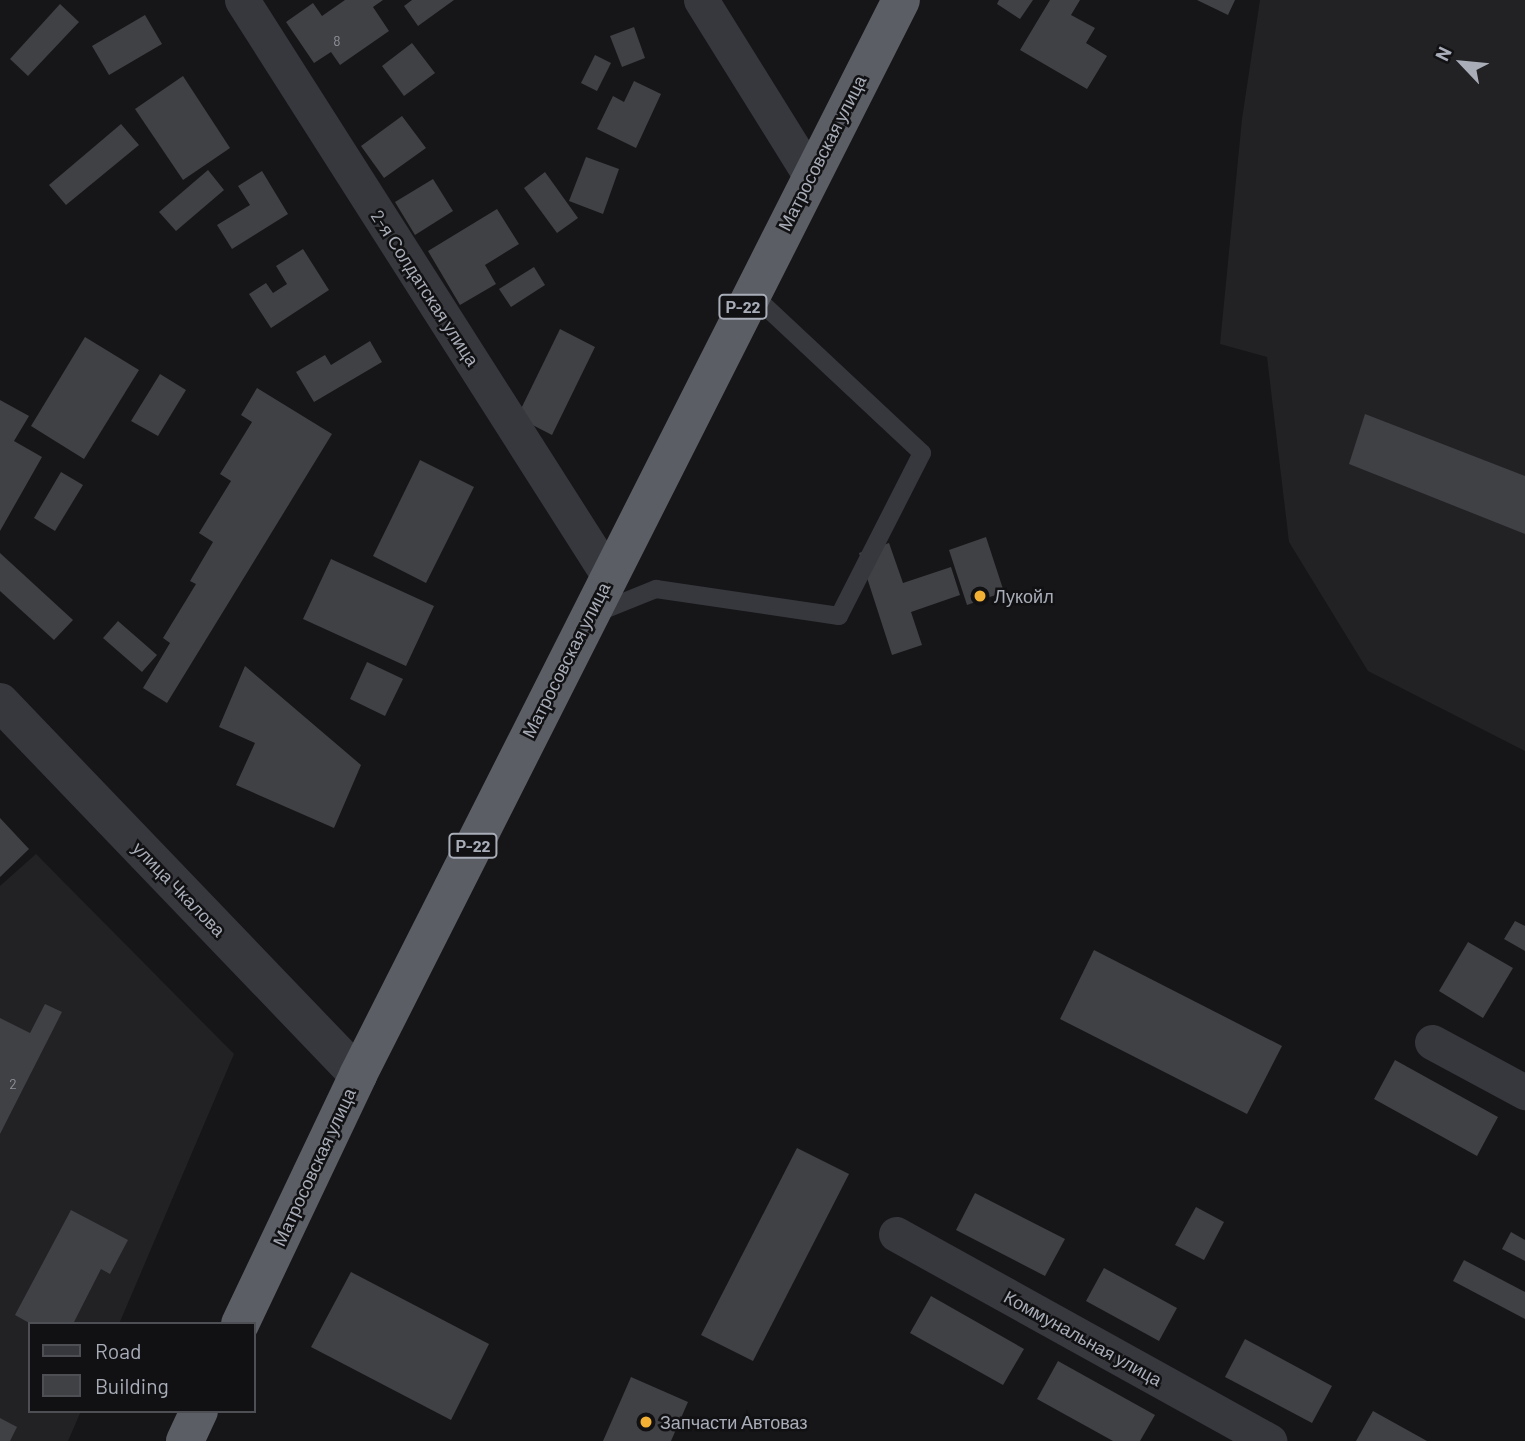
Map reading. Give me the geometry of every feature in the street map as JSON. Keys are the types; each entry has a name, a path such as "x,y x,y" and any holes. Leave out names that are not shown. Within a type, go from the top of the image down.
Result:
{"highway":[{"name":"Матросовская улица","path":"241,1322 358,1075 750,292 901,0"},
{"path":"185,1441 198,1413"}],"street":[{"name":"2-я Солдатская улица","path":"242,0 608,575"},
{"path":"701,0 810,175"},
{"name":"улица Чкалова","path":"0,702 358,1075"},
{"path":"1432,1042 1525,1092"},
{"name":"Коммунальная улица","path":"896,1234 1270,1441"}],"lane":[{"path":"588,616 656,589 839,616 922,453 750,292"}],"shaded area":[{"path":"1260,0 1525,0 1525,751 1368,671 1289,542 1267,357 1220,344 1242,119"},
{"path":"36,854 234,1054 120,1322 28,1322 28,1413 80,1413 68,1441 0,1441 0,886"}],"building":[{"path":"345,0 383,0 373,7 389,31 340,65 331,52 314,63 286,22 313,3 322,16"},
{"path":"412,0 454,0 418,26 404,6"},
{"path":"999,0 1033,0 1020,19 997,4"},
{"path":"1050,0 1080,0 1071,15 1095,28 1086,43 1107,56 1087,89 1020,50"},
{"path":"1197,0 1235,0 1228,15"},
{"path":"60,4 79,22 28,76 10,59"},
{"path":"145,15 162,44 109,75 92,46"},
{"path":"634,27 645,58 622,67 610,36"},
{"path":"412,43 435,73 404,96 382,66"},
{"path":"595,55 611,63 597,91 581,83"},
{"path":"183,76 230,148 183,180 135,109"},
{"path":"634,81 661,94 636,148 597,129 613,96 624,102"},
{"path":"402,116 426,148 384,178 361,146"},
{"path":"121,124 139,145 66,205 49,185"},
{"path":"586,157 619,169 603,214 569,201"},
{"path":"208,170 224,190 176,231 159,212"},
{"path":"262,171 288,214 232,249 217,225 250,205 238,186"},
{"path":"545,172 578,218 557,233 524,188"},
{"path":"433,179 453,211 415,235 395,202"},
{"path":"497,209 519,244 485,265 496,284 460,305 428,251"},
{"path":"303,249 329,290 271,328 249,294 266,283 273,293 287,284 276,266"},
{"path":"534,267 545,285 511,307 499,289"},
{"path":"560,329 595,347 552,435 517,417"},
{"path":"85,337 139,370 84,459 31,426"},
{"path":"370,341 382,362 314,402 296,372 325,355 331,365"},
{"path":"160,374 186,390 158,436 131,421"},
{"path":"257,388 332,434 167,703 143,688 170,643 163,638 196,584 190,581 213,542 199,533 231,481 220,474 252,422 241,415"},
{"path":"0,400 29,416 14,441 42,457 0,531"},
{"path":"1365,414 1525,476 1525,534 1349,464"},
{"path":"420,460 474,487 426,583 373,556"},
{"path":"61,472 83,485 55,531 34,518"},
{"path":"986,537 1004,592 967,605 949,550"},
{"path":"889,543 903,583 951,567 960,595 911,612 922,645 892,655 859,553"},
{"path":"0,553 73,620 54,640 0,591"},
{"path":"331,559 434,606 406,666 303,619"},
{"path":"118,621 157,655 142,672 103,638"},
{"path":"367,662 403,679 385,716 350,699"},
{"path":"245,666 361,765 334,828 236,785 255,743 219,727"},
{"path":"0,818 29,849 0,877"},
{"path":"1515,921 1525,926 1525,951 1504,939"},
{"path":"1468,942 1513,968 1483,1018 1439,991"},
{"path":"1094,950 1282,1046 1247,1114 1060,1019"},
{"path":"45,1004 62,1012 0,1134 0,1018 30,1033"},
{"path":"1395,1060 1498,1117 1477,1156 1374,1099"},
{"path":"797,1148 849,1174 753,1361 701,1335"},
{"path":"975,1193 1065,1239 1045,1276 956,1230"},
{"path":"1196,1207 1224,1222 1204,1260 1175,1245"},
{"path":"71,1210 128,1240 110,1274 101,1269 74,1322 28,1322 15,1315"},
{"path":"1511,1232 1525,1240 1525,1261 1502,1249"},
{"path":"1464,1260 1525,1292 1525,1319 1453,1281"},
{"path":"1104,1268 1177,1308 1159,1341 1086,1301"},
{"path":"351,1272 489,1344 451,1420 311,1347"},
{"path":"931,1296 1024,1349 1003,1385 910,1333"},
{"path":"1245,1339 1332,1386 1312,1423 1225,1377"},
{"path":"1058,1361 1155,1415 1140,1441 1113,1441 1037,1399"},
{"name":"Запчасти Автоваз","path":"631,1377 688,1402 671,1441 603,1441"},
{"path":"1373,1411 1427,1441 1356,1441"},
{"path":"0,1418 17,1427 10,1441 0,1441"}],"place":[{"name":"Лукойл","path":"980,596"},
{"name":"Запчасти Автоваз","path":"646,1422"}]}
